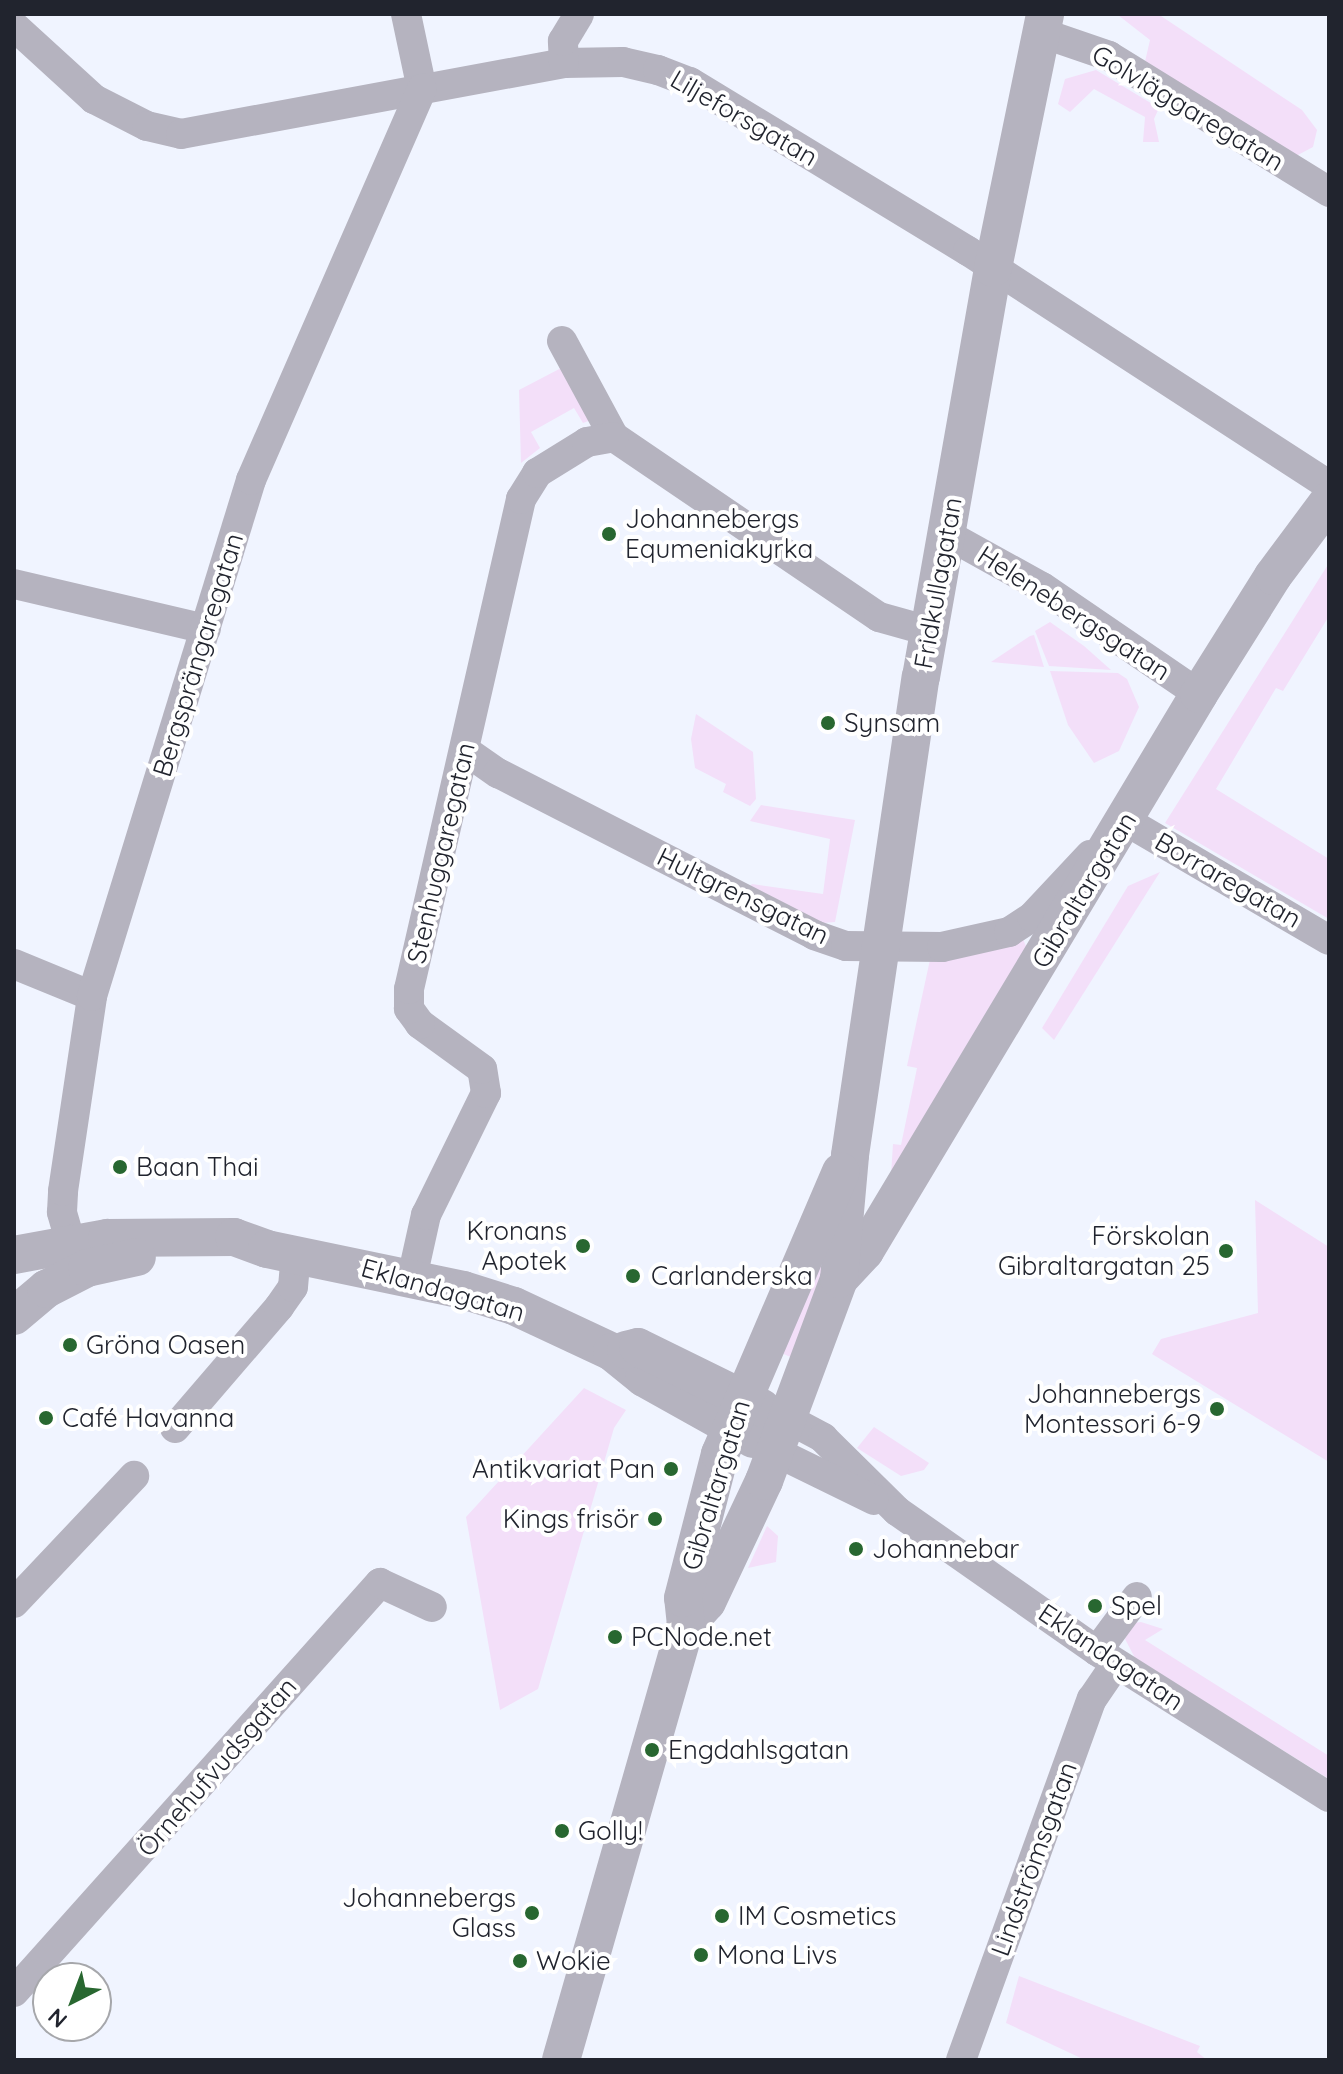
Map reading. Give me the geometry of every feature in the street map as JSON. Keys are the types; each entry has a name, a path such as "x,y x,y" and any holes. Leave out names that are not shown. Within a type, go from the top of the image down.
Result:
{"street":[{"path":"406,14 422,89"},
{"path":"564,63 563,41 579,14"},
{"name":"Golvläggaregatan","path":"1043,24 1109,56 1329,192"},
{"name":"Fridkullagatan","path":"850,1155 929,631 993,268 1043,24"},
{"name":"Liljeforsgatan","path":"19,42 94,99 147,126 181,134 564,63 623,62 690,82 993,268 1329,485"},
{"name":"Bergsprängaregatan","path":"71,1244 62,1212 63,1191 92,996 272,425 422,89"},
{"path":"562,341 614,437 879,617 929,631"},
{"name":"Stenhuggaregatan","path":"412,1278 426,1215 486,1093 477,1063 420,1024 409,1009 409,989 528,483 587,442 614,437"},
{"name":"Gibraltargatan","path":"839,1279 865,1251 1273,576 1329,501"},
{"name":"Helenebergsgatan","path":"948,535 1042,587 1199,694"},
{"path":"14,584 206,629"},
{"name":"Hultgrensgatan","path":"466,751 498,773 814,935 879,950 942,947 1009,932 1032,917 1114,822 1130,814"},
{"name":"Borraregatan","path":"1130,814 1329,940"},
{"path":"14,964 92,996"},
{"name":"Gibraltargatan","path":"686,1625 707,1602 781,1435 839,1279 850,1155"},
{"name":"Gibraltargatan","path":"561,2060 686,1625 683,1598 736,1412 850,1155"},
{"name":"Eklandagatan","path":"14,1255 71,1244 148,1235 234,1237 282,1251 412,1278 514,1306 612,1352 638,1347 736,1412 781,1435 897,1511 1107,1658 1329,1797"},
{"path":"175,1428 293,1287 282,1251"},
{"name":"Eklandagatan","path":"14,1316 46,1289 124,1257 239,1256 282,1251"},
{"path":"14,1603 134,1476"},
{"name":"Örnehufvudsgatan","path":"14,1992 380,1583 432,1607"},
{"name":"Lindströmsgatan","path":"961,2060 1107,1658 1137,1597"}],"shaded area":[{"path":"1158,14 1302,110 1317,130 1313,147 1296,156 1144,66 1150,40 1118,15 1104,15"},
{"path":"1096,70 1159,108 1154,119 1159,142 1143,142 1145,117 1094,89 1070,112 1058,104 1065,79"},
{"path":"565,366 591,420 583,423 574,408 531,432 540,448 521,463 519,390"},
{"path":"1329,563 1329,616 1283,691 1276,688 1216,789 1329,859 1329,919 1165,823"},
{"path":"1050,622 1111,670 1049,666 1035,631"},
{"path":"1034,635 1044,667 991,662 1030,636"},
{"path":"1050,671 1118,673 1127,679 1139,707 1119,751 1094,763 1068,725"},
{"path":"696,714 753,752 756,799 750,806 723,792 726,784 695,768 691,739"},
{"path":"761,805 855,820 835,922 823,923 748,888 752,884 823,894 830,839 750,821"},
{"path":"1160,872 1054,1040 1042,1028 1128,886"},
{"path":"1022,937 1029,953 891,1175 893,1144 901,1145 917,1068 907,1066 931,955"},
{"path":"1255,1200 1329,1247 1329,1462 1152,1354 1161,1339 1258,1313"},
{"path":"818,1261 825,1265 795,1359 777,1351"},
{"path":"584,1388 626,1410 614,1428 538,1689 500,1710 466,1517"},
{"path":"874,1427 929,1463 924,1470 901,1476 857,1448"},
{"path":"767,1526 778,1536 776,1562 748,1568"},
{"path":"1141,1622 1163,1629 1145,1640 1329,1756 1329,1779 1135,1658 1125,1639 1133,1623"},
{"path":"1019,1976 1200,2046 1197,2052 1207,2060 1085,2060 1006,2023"}],"place":[{"name":"Johannebergs Equmeniakyrka","path":"609,534"},
{"name":"Synsam","path":"828,723"},
{"name":"Baan Thai","path":"120,1167"},
{"name":"Kronans Apotek","path":"583,1246"},
{"name":"Förskolan Gibraltargatan 25","path":"1226,1251"},
{"name":"Carlanderska","path":"633,1276"},
{"name":"Gröna Oasen","path":"70,1345"},
{"name":"Johannebergs Montessori 6-9","path":"1217,1409"},
{"name":"Café Havanna","path":"46,1418"},
{"name":"Antikvariat Pan","path":"671,1469"},
{"name":"Kings frisör","path":"655,1519"},
{"name":"Johannebar","path":"856,1549"},
{"name":"Spel","path":"1095,1606"},
{"name":"PCNode.net","path":"615,1637"},
{"name":"Engdahlsgatan","path":"652,1750"},
{"name":"Golly!","path":"562,1831"},
{"name":"Johannebergs Glass","path":"532,1913"},
{"name":"IM Cosmetics","path":"722,1916"},
{"name":"Mona Livs","path":"701,1955"},
{"name":"Wokie","path":"520,1961"}]}
